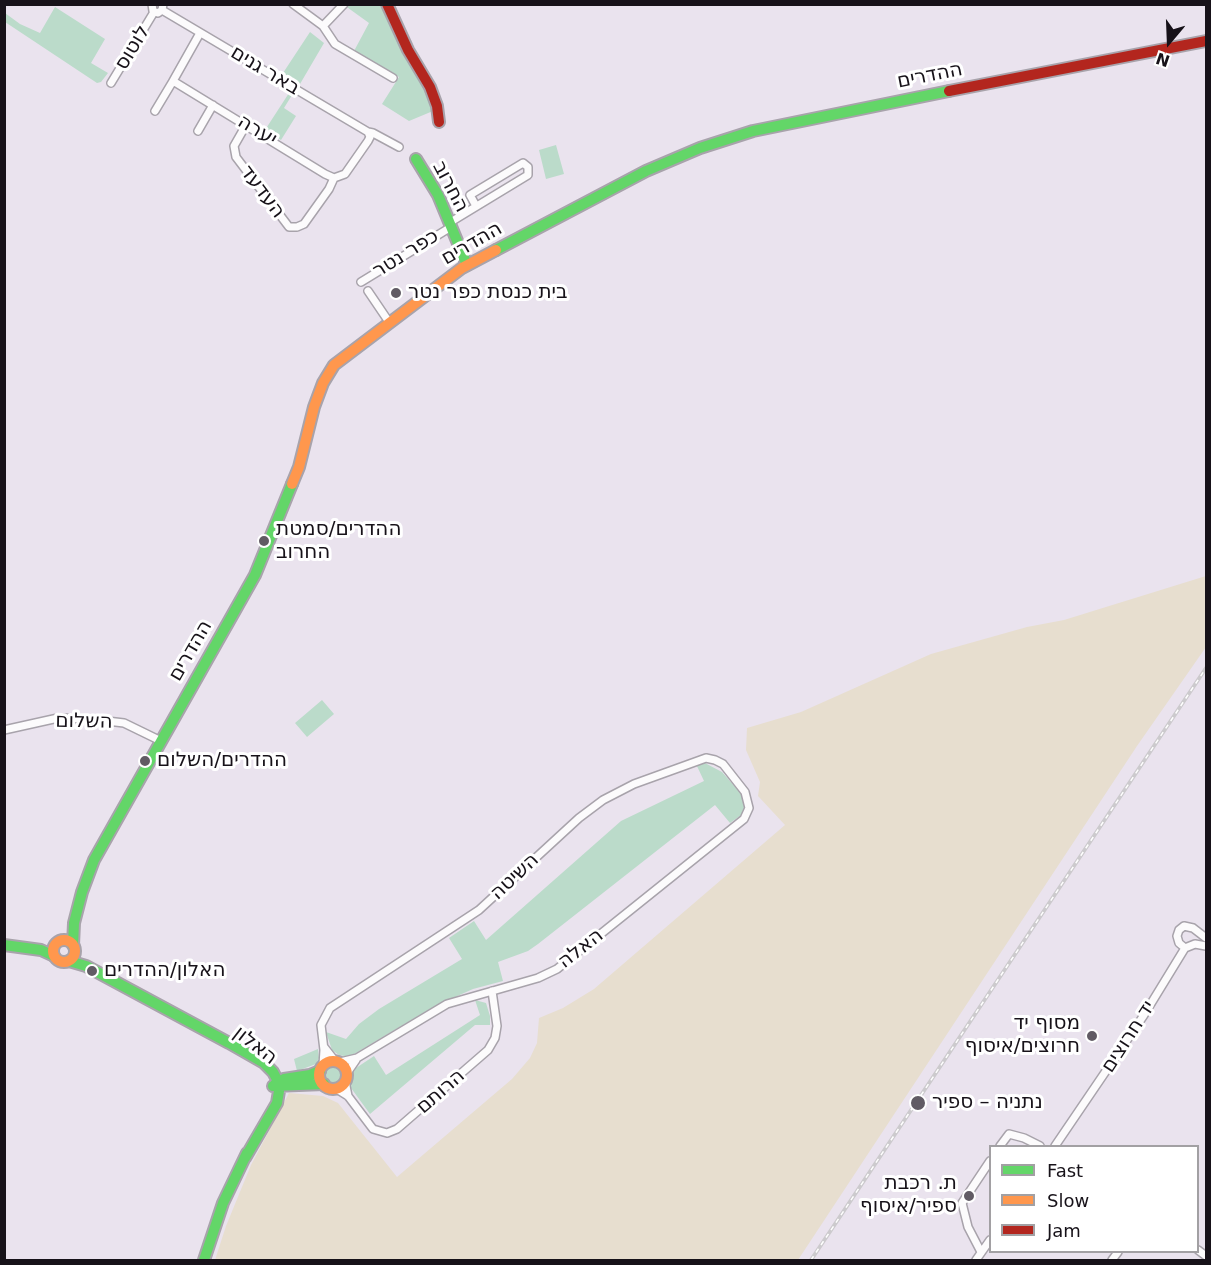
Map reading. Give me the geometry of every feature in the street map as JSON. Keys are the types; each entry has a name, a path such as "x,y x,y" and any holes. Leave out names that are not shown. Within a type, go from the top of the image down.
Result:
{"main road":[{"path":"387,4 408,50 425,76 434,97 439,122"},
{"name":"ההדרים","path":"72,952 74,923 94,860 261,561 299,467 312,414 323,383 342,358 467,265 645,171 700,148 753,131 860,108 1206,41"},
{"name":"החרוב","path":"416,159 438,195 467,265"},
{"name":"ההדרים","path":"59,941 74,923"},
{"path":"4,945 45,951 62,962 72,952 68,940 34,949"},
{"path":"54,956 52,950 59,941"},
{"name":"האלון","path":"72,952 86,966 207,1032 264,1071 277,1084 223,1203 204,1260"},
{"path":"328,1062 338,1062 345,1067 346,1077 341,1087 312,1083 277,1084 322,1068 328,1062"},
{"path":"322,1068 320,1079 329,1086"}],"street":[{"path":"293,4 323,26 335,44 393,78"},
{"path":"323,26 344,4"},
{"name":"באר גנים","path":"158,8 368,132 399,147"},
{"name":"לוטוס","path":"111,83 158,8"},
{"path":"155,111 200,33"},
{"name":"יערה","path":"173,81 334,178"},
{"path":"198,131 213,105"},
{"name":"העדעד","path":"246,124 234,146 236,157 289,227 297,228 304,224 329,189 334,178"},
{"path":"334,178 342,176 354,162 370,137 368,132"},
{"name":"כפר נטר","path":"361,282 476,206 528,175 528,167 523,163 470,195 476,206"},
{"path":"368,291 389,322"},
{"name":"השלום","path":"4,730 58,718 90,719 124,723 161,741"},
{"name":"השיטה","path":"322,1068 324,1047 321,1025 330,1008 479,910 579,818 603,800 624,788 702,758 712,758 719,762 737,782"},
{"name":"האלה","path":"338,1062 357,1058 438,1009 456,1001 538,978 557,969 744,819 748,814 749,803 737,782"},
{"path":"1206,938 1193,928 1184,926 1179,930 1177,936 1179,943 1185,948 1195,944 1206,946"},
{"name":"יד חרוצים","path":"1056,1145 1144,1015 1185,948"},
{"name":"הרותם","path":"329,1086 348,1096 373,1129 387,1133 397,1130 488,1050 495,1038 497,1026 492,991"},
{"path":"324,1047 338,1062"},
{"name":"האלה","path":"346,1077 357,1058"},
{"name":"הרותם","path":"346,1077 348,1096"},
{"path":"1001,1145 1009,1134 1038,1145"},
{"path":"981,1252 968,1227 962,1203 989,1162"},
{"path":"976,1260 989,1240"}],"green space":[{"path":"344,5 383,5 428,92 433,111 409,121 382,104 399,77 354,51 369,23"},
{"path":"55,7 105,39 91,63 108,73 101,82 97,83 5,22 5,13 20,24 40,33"},
{"path":"310,32 324,43 300,84 283,73"},
{"path":"289,93 292,95 284,108 296,116 281,140 265,130"},
{"path":"556,145 564,174 546,179 539,150"},
{"path":"322,700 334,714 307,737 295,723"},
{"path":"703,762 722,772 744,797 747,806 744,813 730,823 715,805 538,944 528,951 498,962 503,981 473,989 435,1006 349,1057 339,1055 332,1050 326,1032 346,1039 359,1024 379,1009 462,959 449,938 474,921 486,940 621,821 704,781 696,764"},
{"path":"475,1000 486,1003 490,1025 475,1025 370,1114 351,1088 352,1075 356,1068 374,1056 386,1075 480,1015"},
{"path":"318,1049 319,1058 316,1064 297,1071 294,1059"},
{"path":"330,1066 338,1066 343,1071 341,1082 330,1084 325,1079 325,1071"}],"sand":[{"path":"1206,576 1206,647 1137,746 798,1260 215,1260 251,1165 289,1093 323,1096 338,1103 397,1177 512,1079 530,1058 537,1043 539,1018 563,1008 594,989 785,825 758,796 760,782 746,750 747,728 801,712 931,654 1027,627 1064,620"}],"railway":[{"path":"811,1260 1206,668"}],"traffic: fast":[{"path":"496,250 646,171 700,148 753,131 949,91"},
{"path":"416,159 438,195 467,265"},
{"path":"73,945 74,923 94,860 255,575 292,484"},
{"path":"4,945 41,950 54,956"},
{"path":"69,961 86,966 229,1043 264,1063 273,1072 280,1085 277,1103 245,1158"},
{"path":"275,1084 284,1079 320,1071"},
{"path":"273,1086 324,1084"},
{"path":"204,1260 223,1203 247,1153"}],"traffic: slow":[{"path":"292,484 299,467 314,407 323,383 334,365 462,268 496,250"},
{"path":"64,940 72,943 75,951 72,959 64,962 56,959 53,951 56,943 64,940"},
{"path":"333,1061 343,1065 347,1075 343,1085 333,1089 323,1085 319,1075 323,1065 333,1061"}],"traffic: jam":[{"path":"387,4 408,50 430,87 437,106 439,122"},
{"path":"949,91 1206,41"}],"place":[{"name":"בית כנסת כפר נטר","path":"396,293"},
{"name":"ההדרים/סמטת החרוב","path":"264,541"},
{"name":"ההדרים/השלום","path":"145,761"},
{"name":"האלון/ההדרים","path":"92,971"},
{"name":"מסוף יד חרוצים/איסוף","path":"1092,1036"},
{"name":"נתניה – ספיר","path":"918,1103"},
{"name":"ת. רכבת ספיר/איסוף","path":"969,1196"}]}
